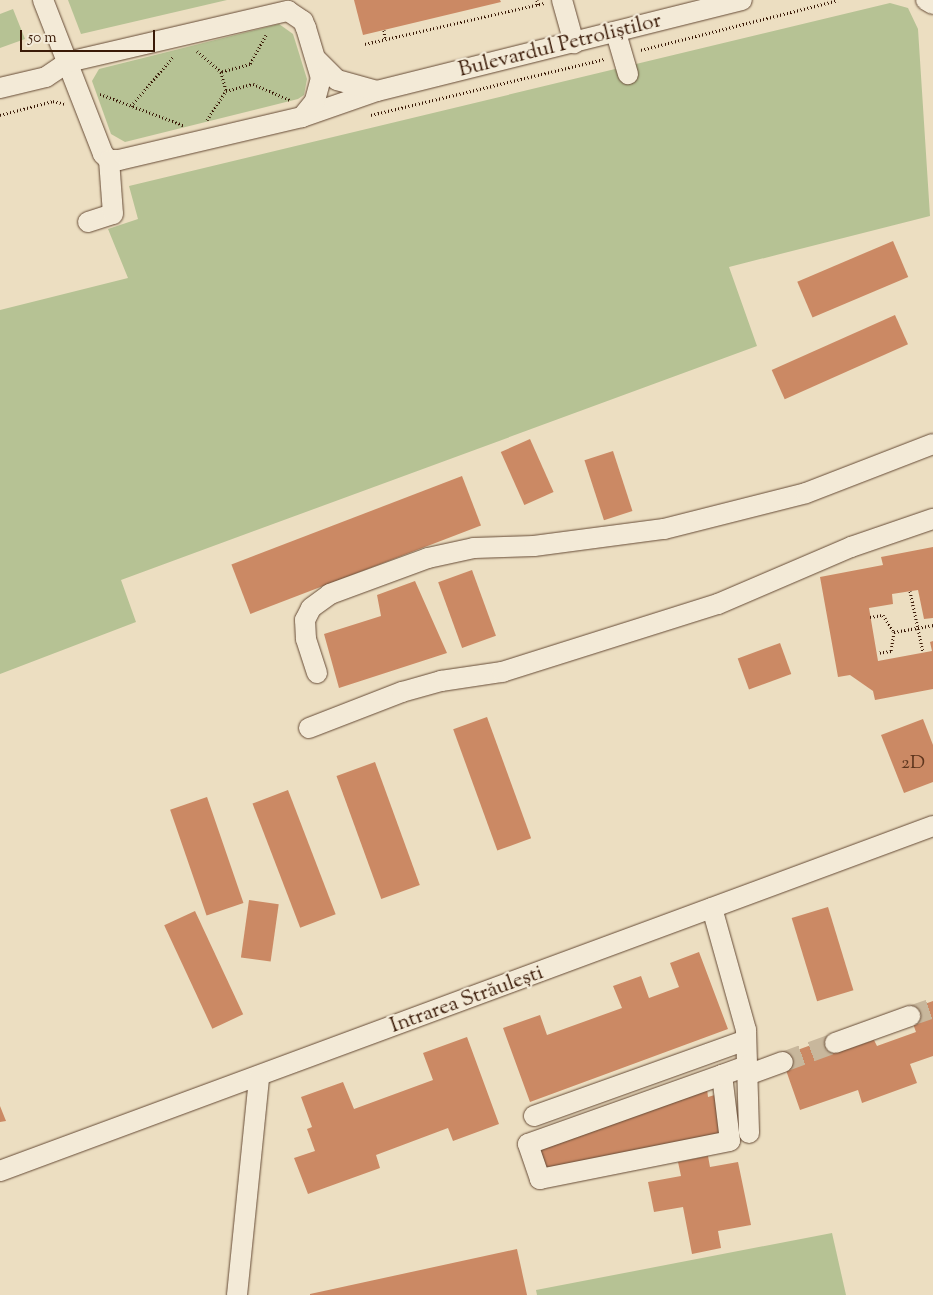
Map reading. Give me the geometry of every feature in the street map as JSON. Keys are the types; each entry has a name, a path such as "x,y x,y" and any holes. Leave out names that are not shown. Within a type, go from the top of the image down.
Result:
{"street":[{"path":"43,0 103,154 110,160 113,214 88,222"},
{"path":"562,0 574,43"},
{"name":"Bulevardul Petroliștilor","path":"110,160 138,158 300,110 742,0"},
{"path":"926,0 933,4"},
{"name":"Bulevardul Petroliștilor","path":"0,88 46,77 68,62 280,10 288,11 303,21 317,60 320,86 315,102 300,110"},
{"path":"616,32 628,74"},
{"name":"Bulevardul Petroliștilor","path":"317,60 337,80 377,91"},
{"path":"317,673 306,639 305,620 311,608 330,594 428,558 474,548 543,545 664,529 806,492 933,444"},
{"path":"309,728 402,692 442,680 502,672 718,604 851,547 933,518"},
{"name":"Intrarea Străulești","path":"0,1172 933,826"},
{"path":"712,908 746,1040 749,1133"},
{"path":"835,1043 910,1016"},
{"path":"534,1116 746,1040"},
{"path":"722,1075 730,1141 540,1179 528,1144 722,1075 783,1062"},
{"path":"238,1295 259,1077"}],"path":[{"path":"364,44 538,5 537,0"},
{"path":"367,116 838,0"},
{"path":"221,72 250,64 270,27"},
{"path":"384,30 385,40"},
{"path":"193,48 221,72 226,91"},
{"path":"131,106 180,49"},
{"path":"202,128 226,91 252,84 300,110"},
{"path":"91,91 186,126"},
{"path":"0,114 53,101"},
{"path":"910,591 923,652"},
{"path":"870,617 883,615 894,632 891,651 877,653"},
{"path":"894,632 933,625"}],"green space":[{"path":"68,0 227,0 81,34"},
{"path":"890,3 908,8 918,29 930,216 729,267 757,346 121,580 136,622 0,674 0,310 128,278 108,229 138,219 129,186"},
{"path":"13,9 25,39 0,48 0,14"},
{"path":"279,24 293,34 307,79 304,95 298,99 125,142 111,134 92,81 99,69"},
{"path":"832,1233 846,1295 537,1295 536,1290"}],"building":[{"path":"354,0 500,0 501,2 363,35"},
{"path":"893,241 908,277 813,318 797,282"},
{"path":"895,315 908,344 785,399 772,370"},
{"path":"530,439 554,492 524,505 501,452"},
{"path":"613,451 632,511 604,520 584,460"},
{"path":"462,476 481,525 250,614 231,565"},
{"path":"933,547 933,618 924,619 918,590 892,594 893,604 869,608 878,661 932,651 930,642 933,641 933,689 875,700 873,691 850,675 838,677 820,577 883,565 881,557"},
{"path":"472,570 496,636 462,648 438,582"},
{"path":"415,581 447,653 339,688 324,634 381,616 377,595"},
{"path":"780,643 791,674 749,689 738,658"},
{"path":"487,717 531,838 497,851 453,729"},
{"path":"923,719 933,745 933,782 904,793 881,735"},
{"path":"375,762 420,885 381,899 336,776"},
{"path":"288,790 336,914 300,928 253,804"},
{"path":"207,797 243,903 207,916 170,810"},
{"path":"249,900 279,904 271,962 241,957"},
{"path":"828,907 853,990 817,1001 792,918"},
{"path":"195,911 243,1014 212,1029 164,925"},
{"path":"699,952 728,1029 530,1102 503,1028 540,1015 547,1035 622,1008 613,986 641,976 649,998 679,987 670,963"},
{"path":"933,1001 933,1056 910,1064 917,1083 862,1103 858,1090 800,1110 781,1056 833,1037 848,1049 874,1040 877,1046 916,1032 908,1010"},
{"path":"467,1037 499,1124 453,1141 448,1128 376,1155 380,1168 308,1194 294,1158 315,1151 307,1129 312,1127 301,1097 343,1082 354,1109 433,1080 423,1053"},
{"path":"707,1089 708,1097 718,1094 724,1138 545,1170 537,1150"},
{"path":"0,1106 6,1121 0,1122"},
{"path":"708,1156 710,1167 738,1162 751,1225 718,1231 721,1248 692,1254 683,1207 654,1212 648,1182 681,1176 678,1162"},
{"path":"517,1249 527,1295 310,1295 310,1294"}],"tunnel":[{"path":"910,1016 933,1008"},
{"path":"783,1062 835,1043"}]}
